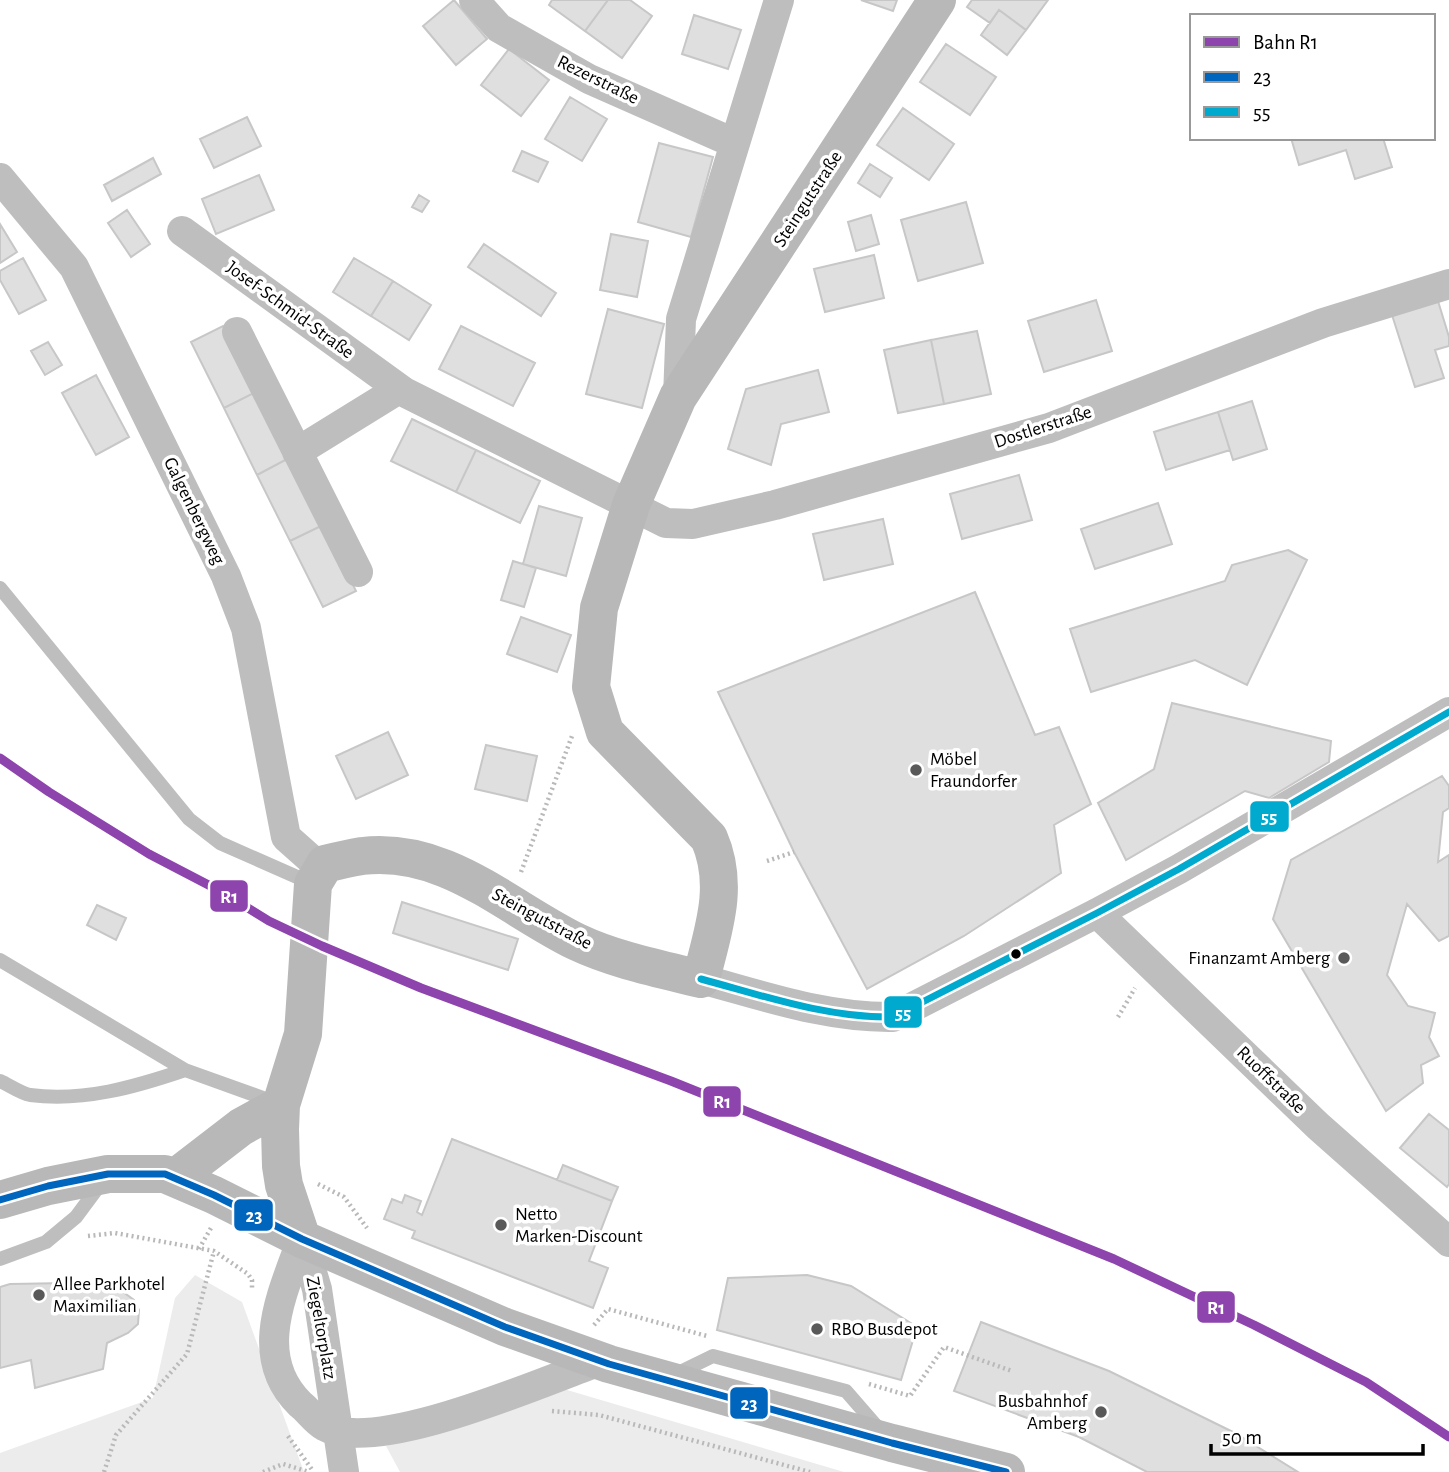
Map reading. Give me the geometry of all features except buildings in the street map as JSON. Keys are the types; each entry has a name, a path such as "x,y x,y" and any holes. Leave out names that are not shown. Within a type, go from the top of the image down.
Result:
{"street":[{"name":"Rezerstraße","path":"474,0 499,28 589,79 734,143"},
{"name":"Steingutstraße","path":"678,397 681,319 779,0"},
{"name":"Steingutstraße","path":"317,876 325,864 364,856 414,858 462,874 578,942 643,965 701,979 718,911 717,857 709,838 605,732 591,687 599,608 631,505 678,397 937,0"},
{"name":"Galgenbergweg","path":"0,178 74,268 226,576 246,628 286,837 317,876"},
{"name":"Josef-Schmid-Straße","path":"182,231 399,388 631,505"},
{"name":"Dostlerstraße","path":"631,505 666,523 693,524 775,505 1049,428 1323,323 1449,284"},
{"path":"237,332 358,572"},
{"path":"297,452 399,388"},
{"path":"701,979 834,1014 866,1018 893,1017 1179,869 1449,712"},
{"path":"302,1239 286,1191 281,1166 281,1105 303,1034 317,876"},
{"name":"Ruoffstraße","path":"1097,913 1318,1126 1449,1242"},
{"path":"176,1177 241,1126 281,1105"},
{"path":"281,1105 292,1124 308,1180 302,1239"},
{"path":"0,1200 48,1186 108,1174 140,1172 176,1177 302,1239 505,1327 600,1361 1006,1472"},
{"name":"Ziegeltorplatz","path":"302,1239 317,1289 343,1469"},
{"name":"Ziegeltorplatz","path":"302,1239 277,1308 273,1328 276,1363 291,1395 323,1426 357,1434 398,1430 471,1408 600,1361"}],"lane":[{"path":"0,588 189,819 220,844 317,876"},
{"path":"0,960 185,1070 281,1105"},
{"path":"0,1081 27,1094 89,1096 143,1084 185,1070"},
{"path":"0,1259 46,1242 76,1217 108,1174"}],"path":[{"path":"533,838 591,687"},
{"path":"767,861 794,852"},
{"path":"308,1180 344,1197 366,1228 378,1234"},
{"path":"46,1242 115,1233 214,1251 187,1354 116,1435 104,1472"},
{"path":"944,1348 1012,1371"},
{"path":"549,1411 599,1415 810,1472"},
{"path":"263,1472 283,1464 309,1472"}],"shaded area":[{"path":"195,1275 242,1302 304,1472 0,1472 0,1453 153,1398 175,1298"},
{"path":"557,1387 844,1472 400,1472 386,1446"}],"railway":[{"path":"0,758 149,854 222,892 269,921 322,946 421,988 671,1081 1114,1259 1366,1382 1449,1437"}],"rail line":[{"name":"R1","path":"0,758 149,854 222,892 269,921 322,946 421,988 671,1081 1114,1259 1366,1382 1449,1437"}],"transit line":[{"name":"55","path":"701,979 820,1010 893,1017 1179,869 1449,712"},
{"name":"23","path":"0,1200 48,1186 108,1174 165,1174 302,1239 505,1327 609,1364 1006,1472"}],"place":[{"name":"Möbel Fraundorfer","path":"916,770"},
{"name":"Finanzamt Amberg","path":"1344,958"},
{"name":"Netto Marken-Discount","path":"501,1225"},
{"name":"Allee Parkhotel Maximilian","path":"39,1295"},
{"name":"RBO Busdepot","path":"817,1329"},
{"name":"Busbahnhof Amberg","path":"1101,1412"}]}
